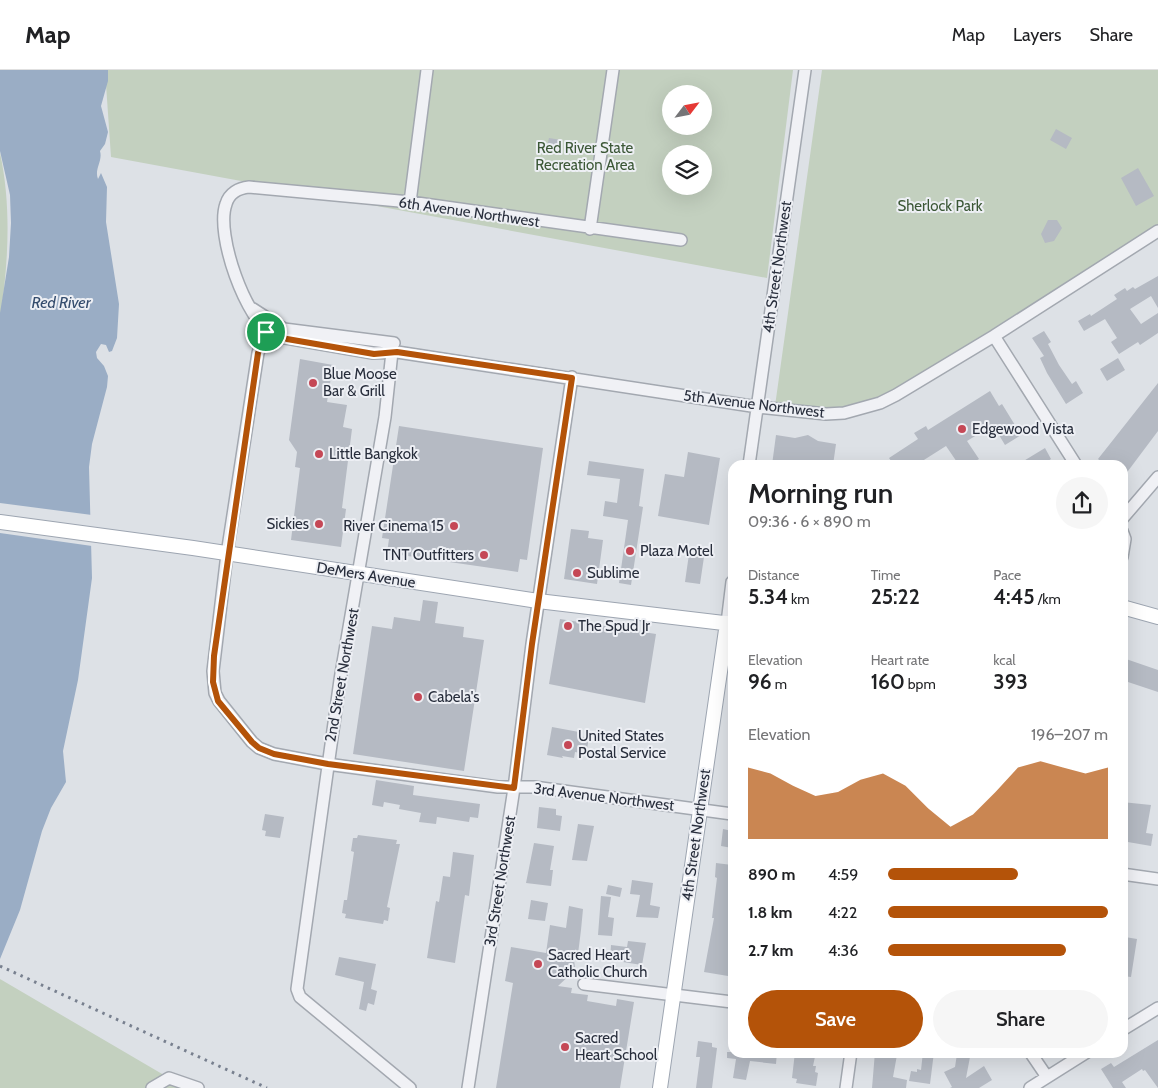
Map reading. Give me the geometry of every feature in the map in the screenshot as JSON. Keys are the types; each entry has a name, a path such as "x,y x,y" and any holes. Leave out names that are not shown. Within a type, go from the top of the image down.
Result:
{"main road":[{"name":"DeMers Avenue","path":"0,522 186,547 538,601 728,624"},
{"path":"1128,609 1158,617"},
{"name":"4th Street Northwest","path":"660,1088 672,993 728,636"}],"street":[{"path":"410,202 427,70"},
{"path":"590,229 613,70"},
{"name":"4th Street Northwest","path":"750,460 805,70"},
{"name":"6th Avenue Northwest","path":"248,304 236,279 230,257 224,214 226,203 231,195 243,188 410,202 590,229 682,240"},
{"name":"5th Avenue Northwest","path":"393,347 572,378 758,407 826,414 864,409 896,395 994,336 1158,232"},
{"path":"248,304 266,332 287,339 374,354 393,347"},
{"path":"248,304 284,329 393,347"},
{"name":"3rd Avenue Northwest","path":"266,332 258,353 227,554 213,671 214,688 218,701 239,728 259,748 274,754 328,764 514,788 534,787 728,814"},
{"path":"994,336 1073,460"},
{"name":"2nd Street Northwest","path":"393,347 386,417 340,680 297,989 300,997 410,1088"},
{"name":"3rd Street Northwest","path":"468,1088 514,788 538,601 572,378"},
{"path":"1128,512 1158,477"},
{"path":"1128,875 1158,879"},
{"path":"584,984 672,993 728,1001"},
{"path":"1128,1026 1158,1008"},
{"path":"846,1088 851,1058"},
{"path":"1034,1058 1047,1077"},
{"path":"1030,1088 1077,1058"},
{"path":"152,1088 164,1080 174,1078 198,1088"}],"green space":[{"name":"Red River State Recreation Area","path":"105,70 793,70 767,278 111,157"},
{"name":"Sherlock Park","path":"822,70 1158,70 1158,230 880,403 844,413 775,406"},
{"path":"0,153 4,174 8,236 0,320"},
{"path":"0,979 169,1078 191,1088 0,1088"}],"water":[{"name":"Red River","path":"0,70 108,70 108,81 101,106 108,132 105,144 100,151 97,175 98,179 101,173 107,187 106,222 119,304 117,338 112,351 109,352 106,345 101,344 96,352 97,358 104,366 108,376 107,387 92,444 89,467 92,578 78,680 63,751 66,782 51,808 42,831 20,910 0,959 0,313 9,257 11,223 10,195 0,151"}],"pier":[{"path":"0,503 92,515 92,546 0,533"}],"building":[{"path":"1056,129 1072,138 1066,149 1050,140"},
{"path":"549,138 561,140 559,154 546,151"},
{"path":"1138,168 1154,196 1136,206 1121,178"},
{"path":"1048,220 1057,220 1062,228 1054,241 1045,243 1041,234"},
{"path":"1158,276 1158,308 1151,296 1130,309 1141,324 1158,313 1158,333 1140,345 1138,342 1119,354 1111,342 1117,338 1105,319 1084,331 1078,321 1090,314 1091,316 1117,299 1114,295 1125,288 1127,291 1133,287 1135,289"},
{"path":"1044,331 1051,342 1048,344 1059,365 1072,384 1076,381 1083,393 1066,404 1047,373 1040,358 1044,356 1032,338"},
{"path":"1118,358 1125,370 1107,381 1100,369"},
{"path":"300,359 333,365 327,402 347,405 343,427 352,429 342,508 346,509 341,547 291,540 300,468 295,467 297,452 289,440"},
{"path":"1158,383 1158,431 1128,471 1128,460 1098,459"},
{"name":"Edgewood Vista","path":"990,391 999,406 1002,404 1021,435 1005,445 993,425 967,441 979,459 977,460 956,460 946,446 924,460 890,460 889,458 918,439 914,433 926,426 928,430"},
{"path":"399,426 543,448 527,560 520,559 518,572 387,553 389,539 382,538"},
{"path":"776,435 795,438 808,435 818,441 836,444 834,460 773,460"},
{"path":"1045,448 1051,459 1050,460 1025,460"},
{"path":"688,452 720,458 709,525 658,516 665,474 684,477"},
{"path":"589,461 644,469 639,506 643,507 631,585 619,583 628,520 603,516 605,501 617,503 620,479 587,475"},
{"path":"571,529 589,531 588,538 603,540 597,584 564,579"},
{"path":"689,554 704,557 700,584 685,582"},
{"name":"Cabela's","path":"423,600 438,602 435,623 464,627 463,637 484,640 464,771 353,754 372,626 392,629 394,617 420,621"},
{"path":"560,619 656,634 645,703 549,684"},
{"path":"1128,660 1158,670 1158,692 1128,682"},
{"name":"United States Postal Service","path":"552,727 579,732 579,736 589,738 586,754 575,752 574,758 547,755"},
{"path":"376,780 414,786 413,795 480,804 478,818 470,817 469,822 437,817 436,824 419,822 421,813 399,809 400,805 384,802 383,807 372,805"},
{"path":"1128,803 1151,805 1146,833 1153,834 1151,846 1128,842"},
{"path":"539,807 556,809 556,815 562,816 560,831 537,828"},
{"path":"265,814 284,817 280,838 265,836 266,831 262,830"},
{"path":"578,824 594,826 587,861 572,860"},
{"path":"723,829 728,830 728,847 721,846"},
{"path":"358,835 397,840 396,844 400,844 387,907 390,908 388,921 384,920 383,924 345,918 346,914 342,913 344,900 347,900 354,852 351,851 353,838 357,838"},
{"path":"534,843 554,846 550,870 553,870 551,886 526,883"},
{"path":"453,852 474,855 469,896 465,895 455,963 427,958 436,901 439,902 443,876 450,877"},
{"path":"716,863 728,864 728,976 704,972 714,918 712,918 717,878 715,877"},
{"path":"632,880 653,883 650,905 660,907 658,918 636,917 640,895 630,894"},
{"path":"608,885 622,888 620,897 606,894"},
{"path":"601,896 611,897 608,917 614,918 612,936 598,935"},
{"path":"531,900 548,903 545,921 528,919"},
{"name":"Sacred Heart School","path":"569,906 583,909 578,954 573,953 575,967 573,972 558,986 572,988 571,993 588,995 587,1001 616,1006 617,999 634,1002 620,1088 496,1088 513,983 505,981 511,947 546,953 550,925 566,928"},
{"path":"1128,938 1137,939 1131,977 1128,977"},
{"path":"628,941 646,943 642,965 610,960 611,945 627,947"},
{"path":"339,957 376,964 371,989 377,991 374,1005 368,1003 366,1011 359,1009 364,982 335,975"},
{"path":"1158,1040 1158,1088 1145,1070 1143,1071 1142,1069 1122,1082 1126,1088 1113,1088 1101,1069 1111,1063 1114,1067"},
{"path":"698,1041 712,1043 712,1047 717,1048 712,1088 696,1088 700,1057 696,1057"},
{"path":"728,1052 728,1058 776,1058 776,1064 750,1061 746,1080 733,1078 736,1059 727,1058"},
{"path":"794,1058 815,1058 813,1066 816,1066 815,1072 818,1073 816,1086 796,1083 797,1079 792,1078"},
{"path":"874,1058 896,1058 893,1077 907,1080 906,1088 872,1088"},
{"path":"922,1058 933,1058 930,1084 909,1081 911,1071 917,1072 917,1069 921,1070"},
{"path":"956,1058 970,1058 966,1078 984,1066 992,1080 979,1088 950,1088 952,1087 944,1072 955,1067"}],"railway":[{"path":"0,966 267,1088"}],"place":[{"name":"Blue Moose Bar & Grill","path":"313,383"},
{"name":"Edgewood Vista","path":"962,429"},
{"name":"Little Bangkok","path":"319,454"},
{"name":"Sickies","path":"319,524"},
{"name":"River Cinema 15","path":"454,526"},
{"name":"Plaza Motel","path":"630,551"},
{"name":"TNT Outfitters","path":"484,555"},
{"name":"Sublime","path":"577,573"},
{"name":"The Spud Jr","path":"568,626"},
{"name":"Cabela's","path":"418,697"},
{"name":"United States Postal Service","path":"568,745"},
{"name":"Sacred Heart Catholic Church","path":"538,964"},
{"name":"Sacred Heart School","path":"565,1047"}],"route":[{"path":"266,332 287,339 374,354 397,352 572,378 566,407 532,644 514,788 328,764 266,752 252,742 218,701 213,682 213,671 225,574 258,353 266,332"}]}
